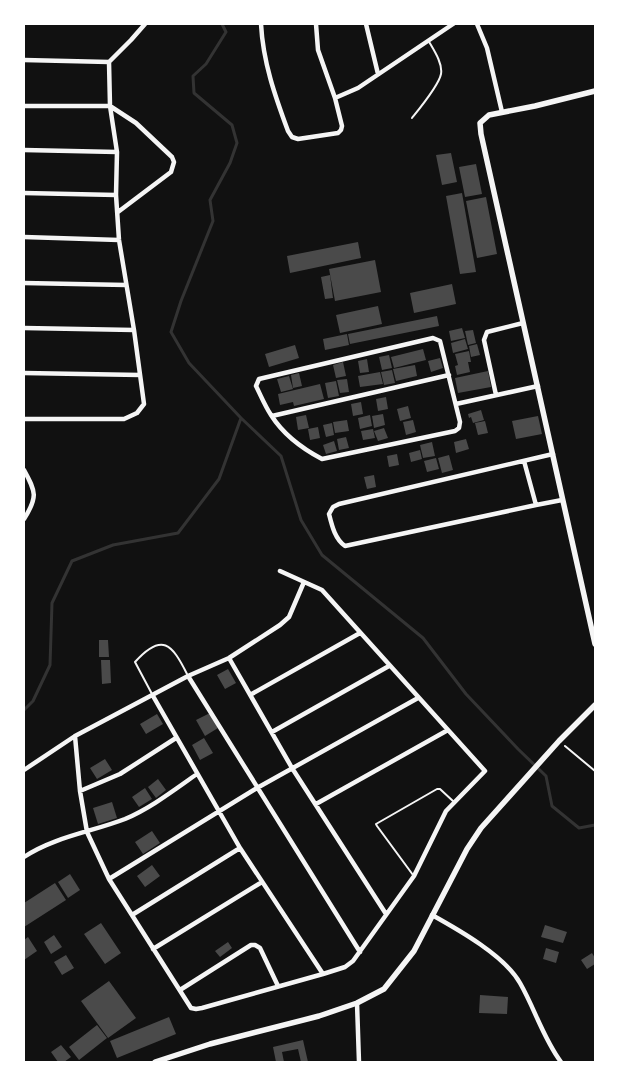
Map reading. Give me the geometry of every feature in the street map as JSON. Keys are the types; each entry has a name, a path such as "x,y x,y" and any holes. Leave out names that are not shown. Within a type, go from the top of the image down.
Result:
{"street":[{"path":"24,60 108,62 145,24"},
{"path":"261,24 262,46 271,84 288,131 292,137 298,139 338,133 342,126 335,98 318,50 316,24"},
{"path":"366,24 378,74"},
{"path":"335,98 358,88 453,24"},
{"path":"477,24 487,48 502,112"},
{"path":"24,419 124,419 136,414 144,404 119,240 116,195 117,152 110,106 108,62"},
{"path":"595,91 489,115 480,123 595,644"},
{"path":"24,106 110,106 136,123 169,154 174,162 171,172 118,212"},
{"path":"24,150 117,152"},
{"path":"24,194 116,195"},
{"path":"24,237 119,240"},
{"path":"24,283 126,285"},
{"path":"496,395 484,336 487,332 523,323"},
{"path":"24,328 134,330"},
{"path":"433,338 440,341 456,404 460,422 459,428 456,431 322,459 295,441 272,416 256,386 259,379 433,338"},
{"path":"24,374 140,375"},
{"path":"272,416 449,375"},
{"path":"456,404 538,386"},
{"path":"552,454 339,504 333,507 329,514 339,542 346,546 562,500"},
{"path":"524,461 536,505"},
{"path":"24,470 33,486 35,499 24,519"},
{"path":"75,736 80,791 88,832 109,879 152,949 192,1008 196,1009 345,967 360,952 414,876 446,811 485,771 322,590 280,571"},
{"path":"24,770 75,736 188,676 229,658 286,621 304,582"},
{"path":"250,695 360,632"},
{"path":"229,658 292,768 386,914"},
{"path":"272,732 389,666"},
{"path":"188,676 360,952"},
{"path":"153,696 240,848 323,974"},
{"path":"109,879 292,768 418,698"},
{"path":"155,1062 210,1044 319,1016 358,1003 384,990 414,951 467,848 481,828 559,741 595,705"},
{"path":"316,804 448,730"},
{"path":"80,791 120,774 176,738"},
{"path":"24,858 50,843 126,818 145,808 197,774"},
{"path":"132,915 240,848"},
{"path":"152,949 262,882"},
{"path":"432,915 467,935 511,970 520,982 541,1028 561,1062"},
{"path":"180,990 250,945 260,948 278,986"},
{"path":"358,1003 360,1062"}],"lane":[{"path":"412,118 428,99 441,74 440,63 428,40"},
{"path":"153,696 135,662 147,649 161,645 175,650 188,676"},
{"path":"414,876 376,824 437,789 440,789 454,802"}],"path":[{"path":"559,741 595,771"}],"building":[{"path":"451,153 457,182 442,185 436,155"},
{"path":"476,164 482,194 465,197 459,167"},
{"path":"462,193 476,272 460,274 446,196"},
{"path":"486,197 497,254 477,258 466,201"},
{"path":"358,242 361,258 290,273 287,256"},
{"path":"375,260 381,292 335,301 329,269"},
{"path":"330,275 333,298 325,299 321,277"},
{"path":"452,284 456,304 414,313 410,293"},
{"path":"378,306 382,324 340,333 336,315"},
{"path":"437,316 439,326 350,344 348,334"},
{"path":"462,328 465,338 451,341 449,331"},
{"path":"473,330 476,343 468,345 465,331"},
{"path":"347,334 349,345 325,350 323,339"},
{"path":"465,339 468,349 453,353 451,343"},
{"path":"477,344 480,355 471,357 469,346"},
{"path":"295,345 299,358 269,367 265,354"},
{"path":"423,349 426,360 394,368 391,357"},
{"path":"469,351 471,362 468,362 470,372 457,375 455,366 458,365 455,354"},
{"path":"389,355 392,368 382,370 379,357"},
{"path":"440,358 443,368 431,372 428,361"},
{"path":"367,359 369,372 360,373 358,361"},
{"path":"343,362 346,376 336,378 333,365"},
{"path":"415,365 417,376 396,381 393,369"},
{"path":"392,370 395,383 384,385 381,372"},
{"path":"488,371 491,387 458,393 455,378"},
{"path":"380,372 383,384 360,387 358,376"},
{"path":"299,373 302,386 293,388 291,375"},
{"path":"289,376 293,389 281,392 277,379"},
{"path":"347,379 349,392 340,393 337,380"},
{"path":"336,381 339,396 328,398 325,383"},
{"path":"320,384 324,399 294,406 293,402 280,405 278,394"},
{"path":"386,397 388,409 378,411 376,399"},
{"path":"361,402 363,414 353,416 351,404"},
{"path":"408,406 411,418 400,421 397,409"},
{"path":"481,410 484,420 473,423 468,414"},
{"path":"383,414 385,425 374,428 372,416"},
{"path":"306,415 309,428 298,430 296,417"},
{"path":"370,415 372,426 360,429 358,418"},
{"path":"538,416 542,434 516,439 512,421"},
{"path":"347,420 349,431 335,433 333,422"},
{"path":"413,420 416,432 406,435 403,422"},
{"path":"485,421 488,433 478,435 475,423"},
{"path":"332,423 334,435 326,437 323,425"},
{"path":"318,427 320,438 310,440 308,429"},
{"path":"384,428 388,438 378,441 374,431"},
{"path":"373,429 375,438 363,440 361,431"},
{"path":"346,437 349,448 339,450 337,439"},
{"path":"466,439 469,449 456,453 454,442"},
{"path":"334,441 337,451 326,454 323,445"},
{"path":"432,442 435,456 423,458 420,445"},
{"path":"420,450 422,459 411,462 409,453"},
{"path":"397,454 399,465 389,467 387,456"},
{"path":"449,455 453,470 442,473 438,458"},
{"path":"436,458 439,469 427,472 424,461"},
{"path":"374,475 376,487 367,489 364,477"},
{"path":"99,640 108,640 109,657 99,657"},
{"path":"101,660 110,660 111,683 102,684"},
{"path":"228,669 236,683 225,689 217,675"},
{"path":"210,713 218,728 205,736 196,720"},
{"path":"157,714 163,724 146,734 140,724"},
{"path":"204,738 213,753 200,760 192,745"},
{"path":"105,759 112,770 97,779 90,768"},
{"path":"158,779 166,790 156,798 148,787"},
{"path":"145,788 152,799 139,807 132,797"},
{"path":"112,802 117,818 98,824 93,808"},
{"path":"152,831 160,843 143,854 135,842"},
{"path":"152,865 160,876 145,887 137,876"},
{"path":"70,874 80,890 68,898 58,882"},
{"path":"55,883 66,900 24,927 24,903"},
{"path":"101,923 121,953 105,964 84,934"},
{"path":"545,925 567,932 563,943 541,937"},
{"path":"54,935 62,947 51,954 44,942"},
{"path":"28,937 37,951 24,960 24,940"},
{"path":"228,942 232,948 220,957 215,951"},
{"path":"546,948 559,952 556,963 543,959"},
{"path":"592,953 595,958 595,964 587,969 581,960"},
{"path":"66,955 74,968 62,975 54,962"},
{"path":"109,981 136,1018 108,1038 81,1001"},
{"path":"480,995 508,997 507,1014 479,1013"},
{"path":"169,1017 176,1034 117,1058 110,1041"},
{"path":"97,1025 107,1038 79,1060 69,1047"},
{"path":"303,1040 308,1062 301,1062 298,1049 282,1052 284,1062 276,1062 273,1047"},
{"path":"61,1045 71,1057 64,1062 58,1062 51,1052"}],"waterway":[{"path":"222,24 226,32 206,64 193,76 194,93 232,125 237,143 230,163 210,200 213,221 181,301 171,332 189,363 241,418 281,456 301,520 322,555 423,638 466,694 546,776 552,806 579,828 595,825"},
{"path":"24,710 33,701 50,665 52,603 72,561 113,545 178,533 219,479 241,418"}]}
